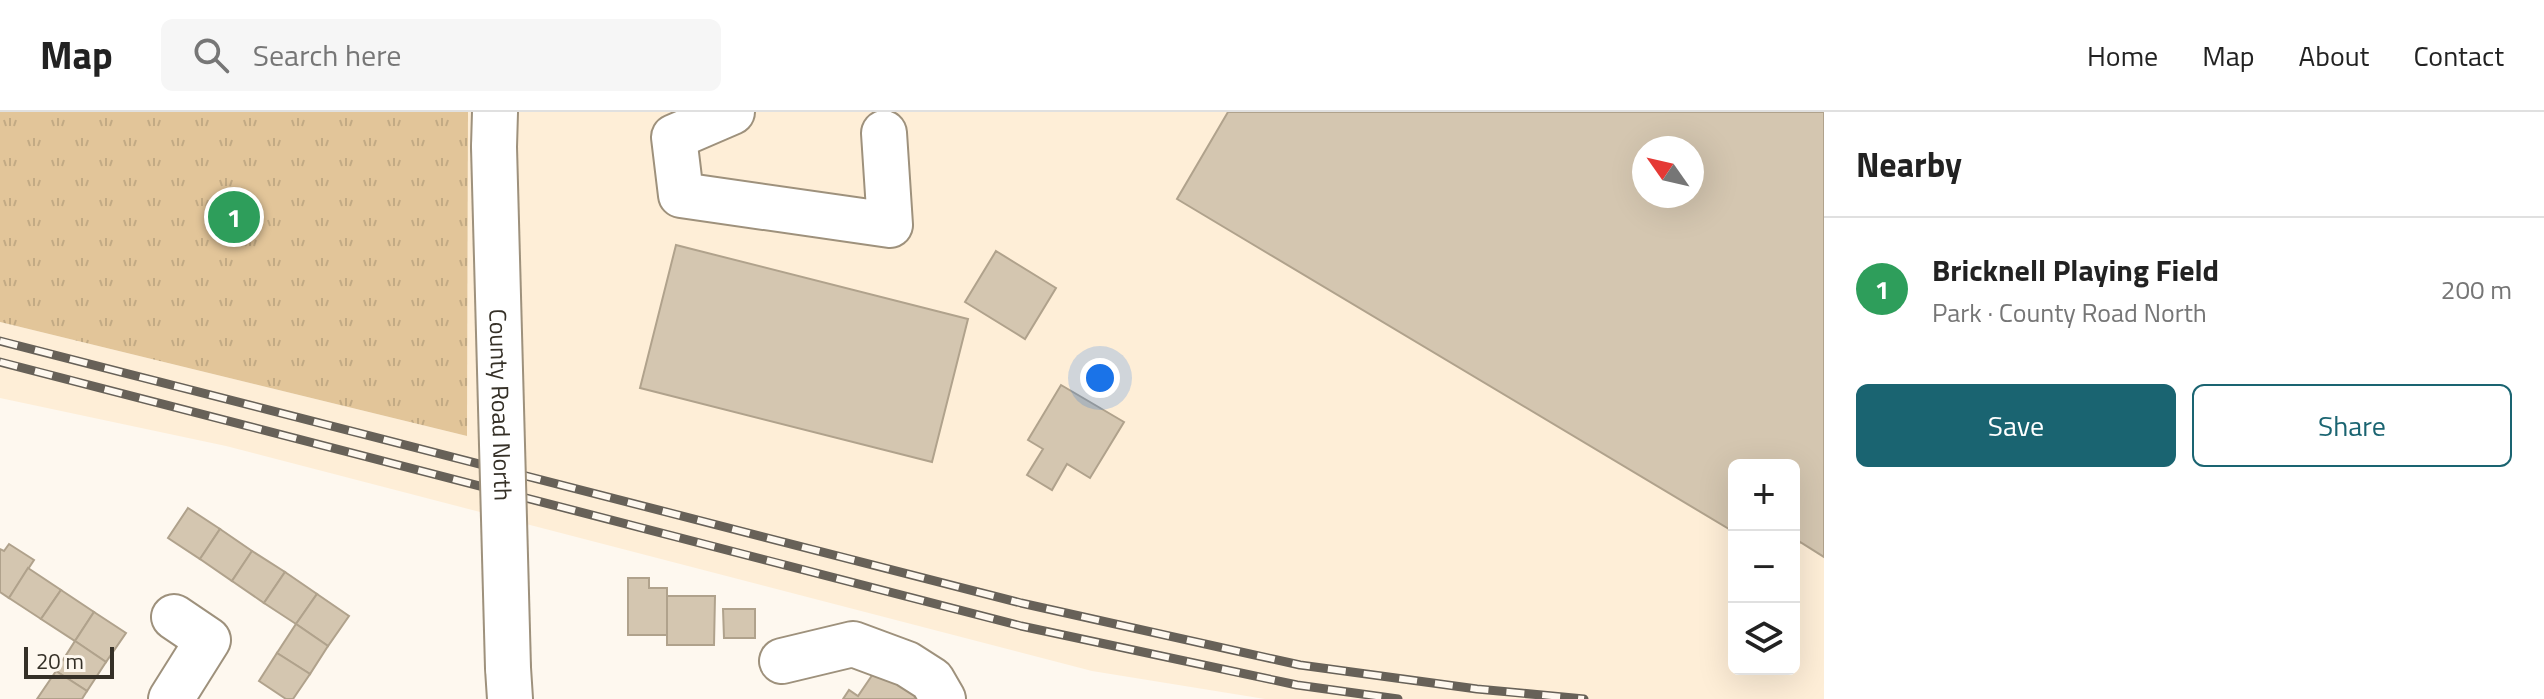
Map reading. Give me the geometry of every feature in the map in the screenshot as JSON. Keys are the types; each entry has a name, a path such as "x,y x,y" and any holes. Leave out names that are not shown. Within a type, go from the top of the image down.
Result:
{"street":[{"path":"732,112 674,137 681,195 890,225 884,133"},
{"name":"County Road North","path":"494,130 509,684"},
{"path":"171,699 208,640 174,617"},
{"path":"782,661 853,644 907,664 932,680 943,699"}],"shaded area":[{"path":"468,112 1824,112 1824,699 1265,699 1092,671 226,446 0,398 0,322 467,436"}],"green space":[{"path":"0,112 468,112 467,436 0,322"}],"building":[{"path":"1228,112 1824,112 1824,557 1800,542 1800,459 1728,459 1728,528 1177,199"},
{"path":"676,245 968,319 932,462 640,388"},
{"path":"996,251 1056,288 1025,339 965,302"},
{"path":"1061,385 1124,422 1090,478 1067,464 1052,490 1027,475 1043,449 1028,440"},
{"path":"188,508 220,529 200,559 168,538"},
{"path":"220,529 252,551 232,581 200,559"},
{"path":"9,544 34,560 9,598 0,592 0,549 4,551"},
{"path":"252,551 285,572 264,603 232,581"},
{"path":"28,568 61,590 41,619 9,598"},
{"path":"285,572 317,594 296,624 264,603"},
{"path":"628,578 649,578 649,588 667,588 667,635 628,635"},
{"path":"61,590 94,612 75,641 41,619"},
{"path":"317,594 349,616 328,646 296,624"},
{"path":"667,596 715,596 714,645 667,645"},
{"path":"723,609 755,609 755,638 724,638"},
{"path":"94,612 126,633 106,662 75,641"},
{"path":"296,624 328,646 310,674 277,653"},
{"path":"75,641 106,662 87,691 56,671"},
{"path":"277,653 310,674 293,699 286,699 259,681"},
{"path":"877,668 917,694 914,699 843,699 849,690 858,696"},
{"path":"56,671 87,691 82,699 37,699"}],"railway":[{"path":"0,341 1021,603 1300,665 1477,689 1584,699"},
{"path":"0,362 1021,626 1297,685 1398,699"}],"place":[{"name":"Bricknell Playing Field","path":"234,217"}]}
